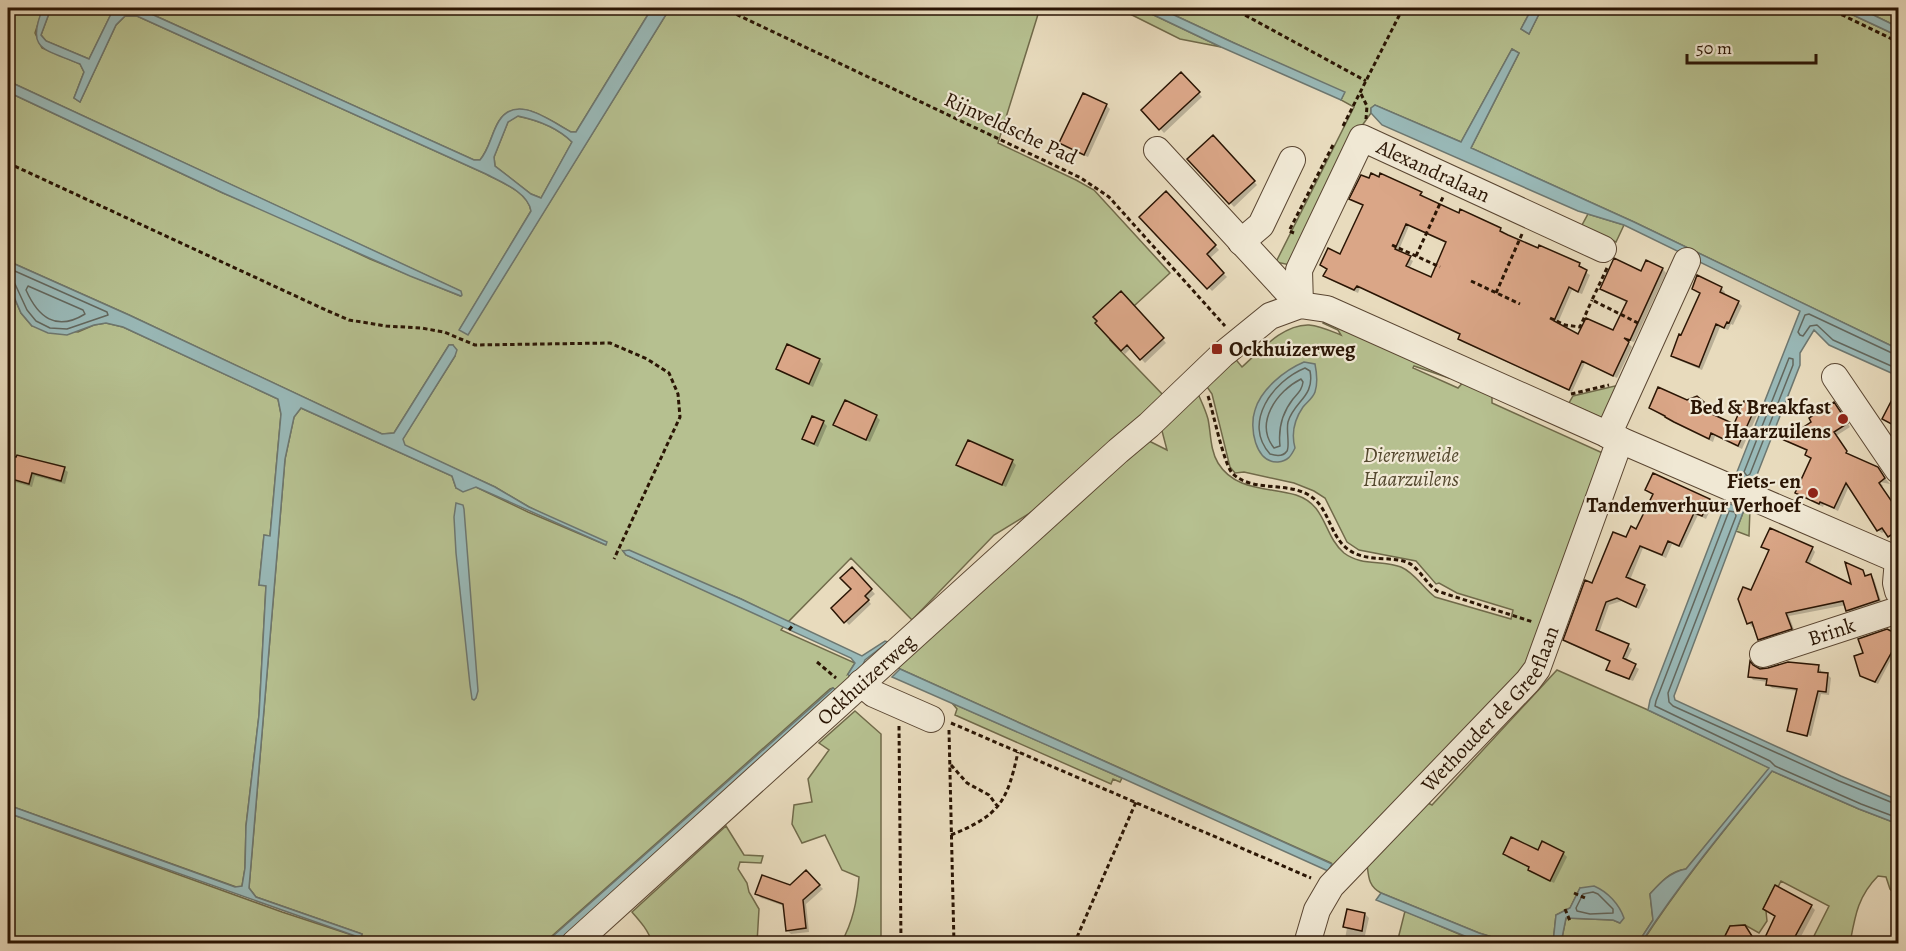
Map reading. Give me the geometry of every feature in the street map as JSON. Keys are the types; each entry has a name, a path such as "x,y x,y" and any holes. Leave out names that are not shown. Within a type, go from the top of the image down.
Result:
{"street":[{"name":"Alexandralaan","path":"1300,305 1299,270 1362,138 1603,249"},
{"path":"1157,150 1300,305"},
{"path":"1241,242 1261,225 1292,160"},
{"name":"Wethouder de Greeflaan","path":"1307,944 1317,910 1331,886 1537,669 1634,378 1687,261"},
{"name":"Ockhuizerweg","path":"574,944 1149,425 1238,340 1270,316 1300,305 1327,309 1614,438 1898,560"},
{"path":"1835,377 1899,470"},
{"path":"1898,560 1896,583 1899,591"},
{"name":"Brink","path":"1763,654 1899,610"},
{"path":"856,688 931,719"}],"path":[{"name":"Rijnveldsche Pad","path":"723,8 1081,178 1109,197 1238,340"},
{"path":"1232,8 1366,81"},
{"path":"1828,8 1899,42"},
{"path":"1361,93 1367,106 1366,127 1362,138"},
{"path":"8,163 349,320 444,332 475,345 610,344 647,359 669,373 678,394 680,417 614,559"},
{"path":"1416,256 1451,179"},
{"path":"1496,293 1530,216"},
{"path":"1392,245 1440,267"},
{"path":"1550,318 1565,325 1580,327 1608,265 1602,255 1603,249"},
{"path":"1471,281 1520,304"},
{"path":"1592,300 1655,332"},
{"path":"1561,414 1570,394 1634,378"},
{"path":"1196,381 1208,394 1226,462 1234,475 1251,484 1291,487 1316,499 1324,508 1343,545 1356,554 1371,559 1411,564 1428,585 1437,591 1512,614"},
{"path":"789,630 794,624"},
{"path":"817,662 840,681 856,688"},
{"path":"898,705 901,944"},
{"path":"954,944 949,722 1331,886"},
{"path":"951,835 975,825 998,807 1011,784 1018,752"},
{"path":"950,764 967,783 989,795 998,807"},
{"path":"1074,944 1136,802"},
{"path":"1574,893 1585,898"},
{"path":"1565,909 1570,921"}],"green space":[{"path":"8,8 43,8 35,33 42,48 80,64 84,72 74,98 80,102 116,25 125,16 137,16 513,188 525,198 531,211 460,329 468,334 667,13 665,8 1040,8 998,143 1094,190 1170,273 1111,327 1112,338 1110,340 1165,397 1043,505 994,535 912,620 851,558 788,622 741,599 623,551 626,555 784,626 781,630 855,663 848,674 862,667 836,693 833,688 830,689 544,943 391,944 377,939 376,944 8,943 8,813 282,912 361,938 362,934 256,897 249,888 285,459 294,417 301,408 452,476 456,488 476,487 606,545 529,507 495,487 405,446 402,440 455,356 453,345 449,345 394,433 382,434 8,261 8,92 223,193 272,213 370,259 460,296 460,291 8,81"},
{"path":"51,8 114,8 89,59 46,41 41,35"},
{"path":"138,8 652,8 576,132 571,132 534,112 515,110 506,113 499,121 480,160 474,160"},
{"path":"1118,8 1139,8 1221,47 1180,39"},
{"path":"1159,8 1532,8 1521,29 1529,34 1542,8 1838,8 1898,36 1898,349 1634,222 1471,148 1519,53 1512,49 1461,142 1375,105 1371,108 1371,113 1354,137 1290,265 1276,262 1354,107 1341,100 1344,93"},
{"path":"1859,8 1898,8 1898,27"},
{"path":"517,116 547,125 572,142 541,198 531,194 495,166 494,157 508,122"},
{"path":"1588,214 1624,225 1616,242 1581,227"},
{"path":"8,283 21,313 32,326 78,332 106,323 123,327 278,399 281,414 270,536 264,535 259,585 266,585 259,715 246,826 245,868 242,886 239,888 8,805"},
{"name":"Dierenweide Haarzuilens","path":"1326,313 1451,372 1449,378 1414,366 1413,368 1458,388 1466,379 1492,391 1492,403 1607,455 1532,664 1328,871 1331,863 900,669 895,664 1149,441 1167,450 1161,427 1196,389 1208,419 1215,458 1233,479 1253,487 1296,495 1306,500 1319,513 1337,546 1351,557 1401,567 1411,573 1435,597 1511,619 1513,610 1457,593 1439,583 1436,584 1416,561 1359,550 1347,542 1325,498 1314,491 1294,483 1244,472 1235,473 1230,467 1212,394 1203,381 1233,356 1242,367 1272,340 1299,326 1309,325 1341,335 1338,330 1323,323"},
{"path":"1619,385 1602,418 1569,403 1573,396"},
{"path":"1750,508 1749,536 1736,531 1744,510"},
{"path":"1557,670 1770,768 1686,869 1670,875 1650,894 1653,920 1638,943 1561,943 1566,918 1613,920 1620,923 1580,888 1570,908 1556,915 1553,943 1511,943 1479,933 1376,890 1370,882 1366,857 1422,800 1432,805"},
{"path":"952,703 1122,778 1120,782 1113,779 1111,784 955,715 957,709"},
{"path":"855,711 881,734 881,943 841,943 854,911 859,877 842,870 825,835 802,843 792,824 794,805 812,802 808,779 829,750 819,743"},
{"path":"1772,771 1898,824 1898,897 1890,889 1886,877 1878,876 1862,899 1850,943 1828,943 1814,936 1829,906 1781,881 1778,887 1775,886 1763,909 1766,911 1767,921 1759,933 1745,925 1730,926 1723,940 1725,943 1641,944 1688,877"},
{"path":"726,826 744,855 763,856 761,863 740,862 738,869 759,909 757,943 652,943 646,930 632,912"},
{"path":"1405,911 1480,943 1397,943"}],"water":[{"path":"43,8 51,8 41,35 46,41 89,59 114,8 138,8 474,160 480,160 499,121 506,113 514,109 534,112 571,132 576,132 652,8 665,8 667,13 468,335 459,330 531,211 525,198 513,188 137,16 125,16 116,25 80,102 74,98 84,72 80,64 48,51 42,46 36,33","holes":["518,116 540,122 572,142 541,198 531,194 495,166 494,157 508,122"]},
{"path":"1139,8 1159,8 1345,92 1341,100"},
{"path":"1532,8 1542,8 1529,34 1521,29"},
{"path":"1838,8 1859,8 1898,27 1898,36"},
{"path":"1512,49 1519,53 1471,148 1634,222 1898,349 1898,376 1829,345 1814,330 1800,353 1800,365 1753,485 1735,477 1800,311 1624,225 1578,211 1382,125 1371,113 1371,108 1375,105 1461,142"},
{"path":"8,81 461,291 462,295 410,276 223,193 8,92"},
{"path":"8,261 382,434 394,433 449,345 453,345 457,350 455,356 403,439 405,445 495,487 529,507 607,542 606,545 476,487 463,492 456,488 452,476 301,408 294,417 285,459 249,888 256,897 362,934 361,938 8,813 8,805 235,887 242,886 246,826 259,715 266,586 259,585 264,535 270,536 281,414 278,399 123,327 106,323 67,335 48,333 32,326 21,313 8,283"},
{"path":"1304,362 1315,364 1317,385 1315,392 1295,422 1293,437 1295,448 1289,458 1278,462 1270,461 1264,457 1256,443 1253,425 1255,410 1258,402 1275,381"},
{"path":"1726,502 1744,510 1674,696 1675,700 1898,800 1898,824 1772,771 1687,877 1641,943 1638,943 1653,920 1650,894 1670,875 1686,869 1769,768 1648,710"},
{"path":"456,503 463,505 464,509 478,691 474,700 470,685 456,553 454,517"},
{"path":"629,550 862,656 885,641 888,642 849,676 855,663 851,658 626,555 623,551"},
{"path":"900,669 1332,864 1328,871 892,677"},
{"path":"833,688 836,690 560,943 544,944"},
{"path":"1594,886 1612,899 1624,918 1620,923 1613,920 1566,918 1561,943 1553,943 1556,915 1570,908 1580,888"},
{"path":"1381,893 1479,933 1511,943 1482,943 1376,900"}],"building":[{"path":"1181,72 1200,92 1159,130 1141,110"},
{"path":"1083,93 1107,104 1084,155 1059,143"},
{"path":"1213,135 1255,181 1229,204 1187,159"},
{"path":"1371,173 1379,177 1380,173 1422,192 1420,195 1459,213 1460,209 1501,228 1500,231 1508,235 1538,248 1539,245 1580,263 1579,266 1587,270 1578,292 1569,287 1554,321 1578,334 1586,318 1613,330 1627,301 1600,289 1614,258 1641,271 1646,260 1663,268 1630,340 1624,338 1629,342 1613,376 1582,361 1569,390 1458,339 1460,334 1357,286 1354,290 1323,276 1327,269 1320,265 1328,248 1340,254 1363,205 1349,199 1361,175 1369,178","holes":["1406,224 1446,242 1431,277 1406,266 1411,256 1395,249"]},
{"path":"1166,191 1216,245 1207,254 1224,273 1207,289 1139,217"},
{"path":"1697,275 1722,287 1720,292 1739,301 1729,323 1727,322 1724,328 1716,324 1699,367 1671,356 1679,334 1681,335 1700,293 1692,289"},
{"path":"1121,291 1164,338 1140,360 1127,345 1121,351 1095,323 1097,321 1093,317"},
{"path":"787,344 820,359 809,384 776,369"},
{"path":"1899,386 1899,428 1882,419"},
{"path":"1658,387 1687,400 1697,396 1704,402 1701,409 1734,424 1744,401 1756,406 1738,446 1711,433 1709,439 1649,408"},
{"path":"845,400 877,415 866,440 833,425"},
{"path":"1834,402 1848,423 1834,432 1847,451 1846,453 1878,467 1885,478 1879,483 1899,512 1899,530 1888,537 1882,528 1877,531 1846,483 1834,508 1795,493 1811,458 1805,455 1807,450 1784,440 1811,422 1809,418"},
{"path":"812,416 824,421 814,444 802,439"},
{"path":"968,440 1013,460 1002,485 956,465"},
{"path":"10,455 65,467 61,481 32,473 29,484 8,478"},
{"path":"1653,473 1710,499 1702,516 1694,513 1679,546 1668,541 1662,555 1640,546 1626,577 1645,585 1636,607 1617,598 1606,602 1596,630 1629,644 1623,658 1636,664 1629,679 1606,670 1610,661 1563,640 1585,580 1592,583 1613,532 1626,537 1631,526 1636,529 1653,494 1645,490"},
{"path":"1770,528 1813,547 1806,562 1851,584 1845,562 1863,570 1865,576 1871,574 1879,600 1846,611 1843,601 1786,613 1792,629 1758,640 1752,622 1747,624 1738,599 1743,587 1751,590 1769,550 1761,547"},
{"path":"852,567 872,589 865,596 869,600 844,623 831,608 851,589 840,578"},
{"path":"1887,629 1899,635 1899,639 1875,682 1860,676 1854,656 1863,653 1858,639"},
{"path":"1750,661 1760,669 1788,662 1819,665 1818,672 1828,673 1826,692 1818,691 1807,736 1787,731 1797,689 1766,685 1767,679 1748,677"},
{"path":"1511,837 1538,850 1542,841 1564,852 1550,881 1503,854"},
{"path":"806,870 820,885 803,900 806,928 786,931 783,904 755,894 762,875 790,885"},
{"path":"1775,885 1812,905 1791,944 1762,944 1775,916 1763,909"},
{"path":"1347,909 1365,913 1362,931 1343,927"},
{"path":"1745,925 1757,944 1721,944 1730,926"}],"place":[{"name":"Ockhuizerweg","path":"1217,349"},
{"name":"Bed & Breakfast Haarzuilens","path":"1843,419"},
{"name":"Fiets- en Tandemverhuur Verhoef","path":"1813,493"}]}
